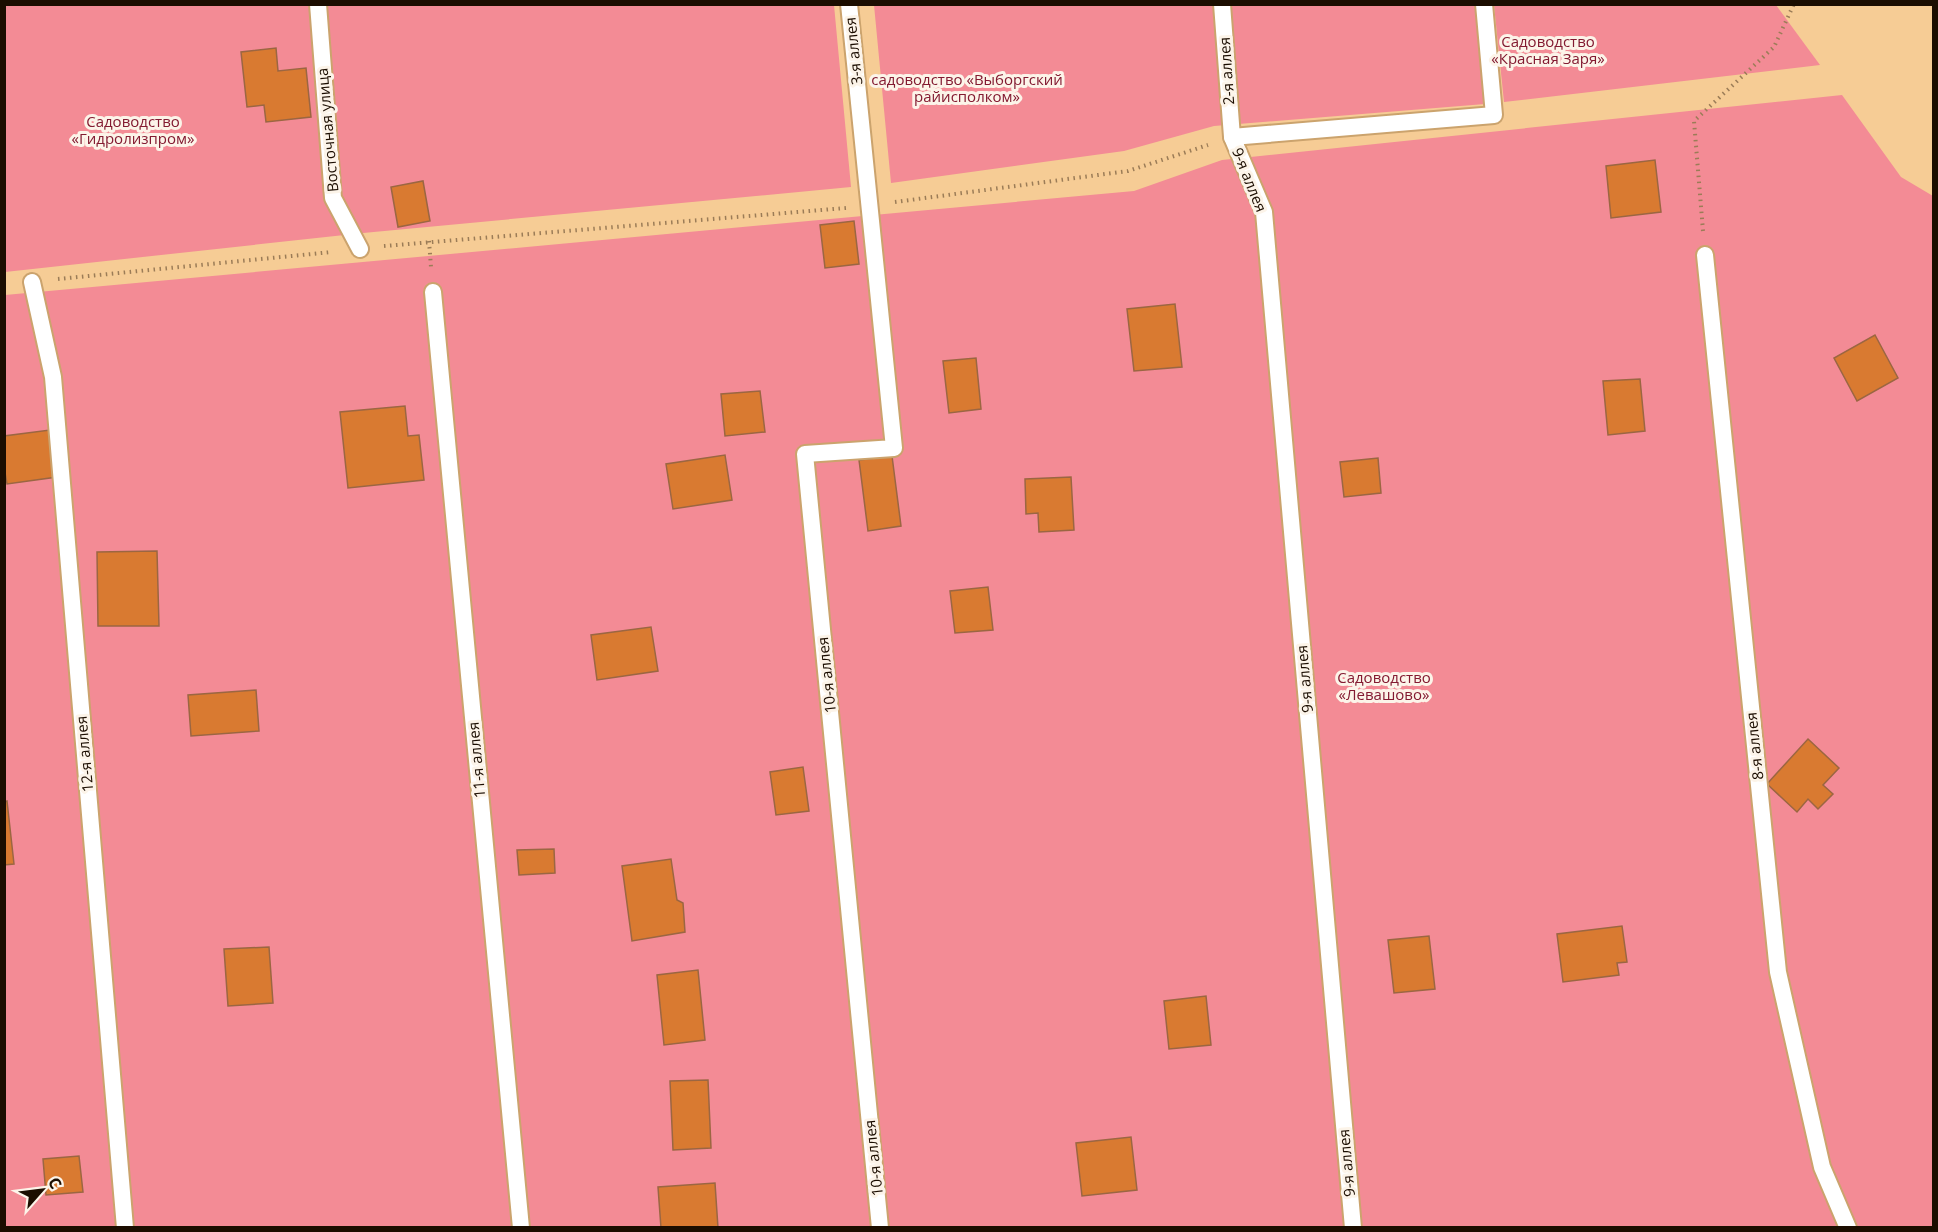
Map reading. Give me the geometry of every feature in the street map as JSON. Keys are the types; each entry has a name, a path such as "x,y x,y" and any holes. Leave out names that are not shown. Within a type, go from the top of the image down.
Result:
{"lane":[{"name":"Восточная улица","path":"318,4 333,198 360,249"},
{"name":"3-я аллея","path":"849,4 869,206"},
{"name":"2-я аллея","path":"1222,4 1232,137"},
{"path":"1232,137 1494,115 1484,4"},
{"name":"9-я аллея","path":"1232,137 1264,212 1353,1227"},
{"name":"10-я аллея","path":"869,206 894,448 805,454 880,1227"},
{"name":"8-я аллея","path":"1705,255 1778,972 1822,1167 1848,1227"},
{"name":"12-я аллея","path":"32,282 54,377 125,1227"},
{"name":"11-я аллея","path":"433,292 521,1227"}],"path":[{"path":"1705,255 1694,121 1774,47 1794,4"},
{"path":"32,282 429,241 869,206 1128,171 1232,137"}],"green space":[{"name":"Садоводство «Гидролизпром»","path":"4,5 834,5 851,187 363,233 5,272"},
{"name":"садоводство «Выборгский райисполком»","path":"874,5 1476,5 1485,104 1214,126 1124,151 891,183"},
{"name":"Садоводство «Красная Заря»","path":"1494,5 1776,5 1820,65 1504,102"},
{"name":"Садоводство «Левашово»","path":"1842,95 1901,177 1933,196 1933,1227 5,1228 5,295 1134,191 1222,160"}],"building":[{"path":"276,48 278,71 306,68 311,117 266,122 264,105 247,107 241,52"},
{"path":"1655,160 1661,212 1611,218 1606,166"},
{"path":"423,181 430,221 398,227 391,187"},
{"path":"854,221 859,264 825,268 820,225"},
{"path":"1175,304 1182,367 1134,371 1127,309"},
{"path":"1875,335 1898,378 1857,401 1834,358"},
{"path":"976,358 981,409 949,413 943,361"},
{"path":"1640,379 1645,431 1608,435 1603,381"},
{"path":"760,391 765,432 725,436 721,394"},
{"path":"405,406 408,436 419,435 424,480 348,488 340,412"},
{"path":"50,430 57,477 7,484 4,467 4,436"},
{"path":"725,455 732,500 673,509 666,464"},
{"path":"892,456 901,526 868,531 859,460"},
{"path":"1378,458 1381,493 1344,497 1340,462"},
{"path":"1071,477 1074,530 1039,532 1038,513 1026,514 1025,479"},
{"path":"157,551 159,626 98,626 97,552"},
{"path":"988,587 993,630 955,633 950,591"},
{"path":"651,627 658,671 597,680 591,635"},
{"path":"256,690 259,731 191,736 188,695"},
{"path":"1808,739 1839,768 1823,785 1833,794 1818,809 1808,799 1797,812 1767,784"},
{"path":"803,767 809,811 776,815 770,772"},
{"path":"7,801 14,864 4,865 4,802"},
{"path":"554,849 555,873 519,875 517,850"},
{"path":"671,859 677,900 683,903 685,932 632,941 622,866"},
{"path":"1622,926 1627,962 1617,963 1619,975 1563,982 1557,934"},
{"path":"1429,936 1435,989 1394,993 1388,940"},
{"path":"269,947 273,1003 228,1006 224,949"},
{"path":"698,970 705,1040 664,1045 657,975"},
{"path":"1206,996 1211,1045 1169,1049 1164,1001"},
{"path":"708,1080 711,1148 673,1150 670,1081"},
{"path":"1131,1137 1137,1190 1082,1196 1076,1143"},
{"path":"79,1156 83,1192 46,1195 43,1159"},
{"path":"715,1183 718,1228 661,1228 658,1187"}]}
